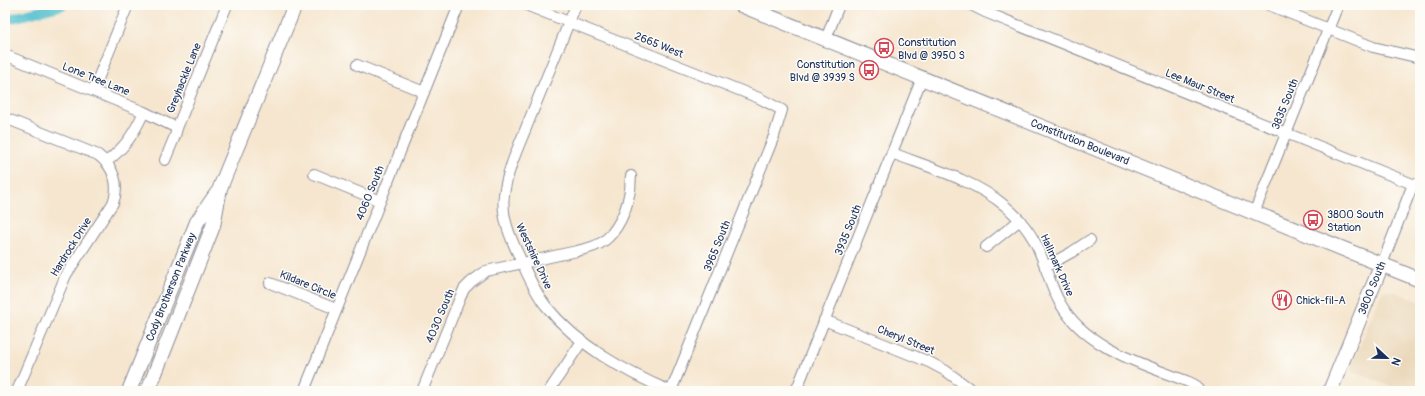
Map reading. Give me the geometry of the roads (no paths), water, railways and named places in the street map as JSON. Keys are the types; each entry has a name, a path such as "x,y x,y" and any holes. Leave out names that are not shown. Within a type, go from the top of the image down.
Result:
{"main road":[{"name":"Cody Brotherson Parkway","path":"129,391 197,222 220,188 295,5"},
{"name":"Constitution Boulevard","path":"741,5 1420,280"},
{"name":"Cody Brotherson Parkway","path":"148,391 213,226 220,188"},
{"name":"3800 South","path":"1330,391 1382,264"}],"street":[{"path":"93,91 128,5"},
{"name":"Greyhackle Lane","path":"165,160 227,5"},
{"name":"4060 South","path":"304,391 459,5"},
{"name":"2665 West","path":"526,5 759,98 782,110"},
{"name":"Westshire Drive","path":"576,5 510,168 503,196 505,221 512,242 533,285 546,305 570,331 582,341 627,371 671,391"},
{"path":"826,39 839,5"},
{"name":"Lee Maur Street","path":"971,5 1007,21 1416,186"},
{"path":"1269,5 1373,47 1420,58"},
{"name":"3835 South","path":"1254,213 1338,5"},
{"name":"Lone Tree Lane","path":"5,55 144,112 177,128"},
{"path":"357,65 424,92"},
{"name":"3935 South","path":"796,391 922,78"},
{"name":"3965 South","path":"671,391 774,136 782,110"},
{"path":"5,118 98,155 106,162 130,139 144,112"},
{"name":"Hallmark Drive","path":"892,153 966,182 987,192 1005,205 1020,220 1029,233 1039,251 1052,288 1060,304 1072,321 1104,347 1189,382 1195,385 1199,390"},
{"name":"Hardrock Drive","path":"17,391 66,275 113,203 116,182 114,175 106,162"},
{"path":"314,174 380,201"},
{"name":"4030 South","path":"422,391 464,289 486,271 577,251 603,242 614,231 622,217 629,195 631,176"},
{"name":"3800 South","path":"1382,264 1416,186"},
{"path":"986,246 1020,220"},
{"path":"1045,267 1090,240"},
{"name":"Kildare Circle","path":"270,283 336,309"},
{"name":"Cheryl Street","path":"824,320 929,362 946,371 973,391"},
{"path":"549,391 582,341"}],"waterway":[{"path":"5,20 63,5"}],"place":[{"name":"Constitution Blvd @ 3950 S","path":"884,48"},
{"name":"Constitution Blvd @ 3939 S","path":"869,70"},
{"name":"3800 South Station","path":"1313,220"},
{"name":"Chick-fil-A","path":"1282,300"}]}
